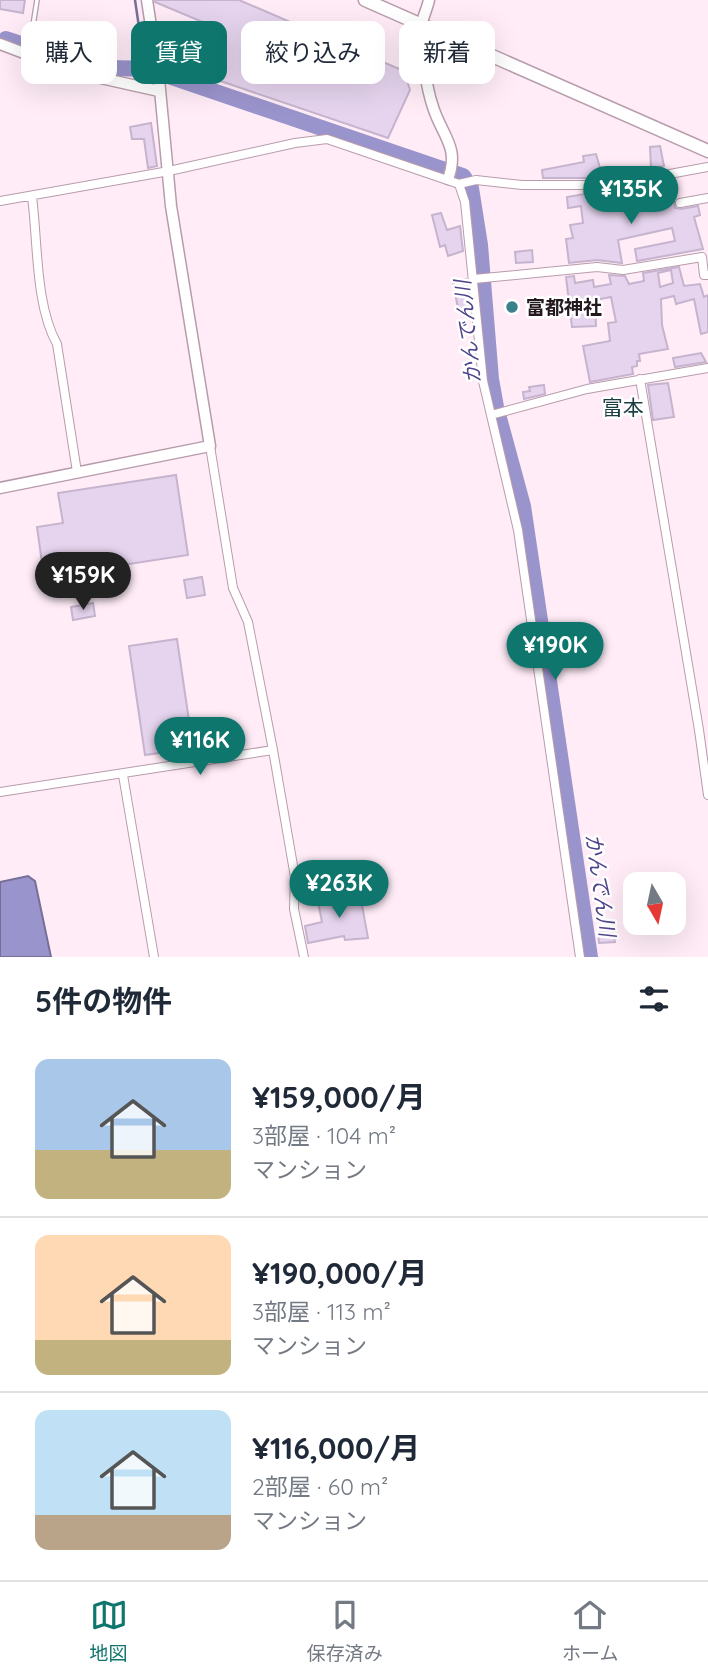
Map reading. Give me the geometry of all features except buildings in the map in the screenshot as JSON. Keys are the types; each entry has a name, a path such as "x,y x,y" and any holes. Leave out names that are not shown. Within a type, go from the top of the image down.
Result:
{"main road":[{"path":"365,0 414,21"},
{"path":"495,57 708,151"}],"street":[{"path":"147,0 171,206 233,588 248,622 273,750 295,877 294,909 304,957"},
{"path":"422,21 429,0"},
{"path":"0,44 21,51"},
{"path":"117,79 159,85"},
{"path":"429,84 433,107 447,138 454,164 454,182 465,202 483,381 518,530 580,957"},
{"path":"0,201 327,139 454,182 477,180 522,185 610,185 708,167"},
{"path":"32,197 37,263 49,331 57,344 77,472"},
{"path":"680,203 708,198"},
{"path":"474,279 597,267 623,270 702,257 705,275 708,275"},
{"path":"491,415 587,389 708,368"},
{"path":"640,379 708,794"},
{"path":"0,488 211,446"},
{"path":"0,792 273,750"},
{"path":"123,775 154,957"}],"lane":[{"path":"34,21 37,0"}],"shaded area":[{"path":"28,876 35,881 51,957 0,957 0,882"}],"waterway":[{"path":"135,0 138,21"},
{"name":"かんでん川","path":"0,37 6,39"},
{"name":"かんでん川","path":"6,39 91,65 145,68 463,176 471,188 480,245 491,379 523,506 590,957"}],"place":[{"name":"富都神社","path":"512,307"}],"district":[{"name":"富本","path":"623,407"}]}
